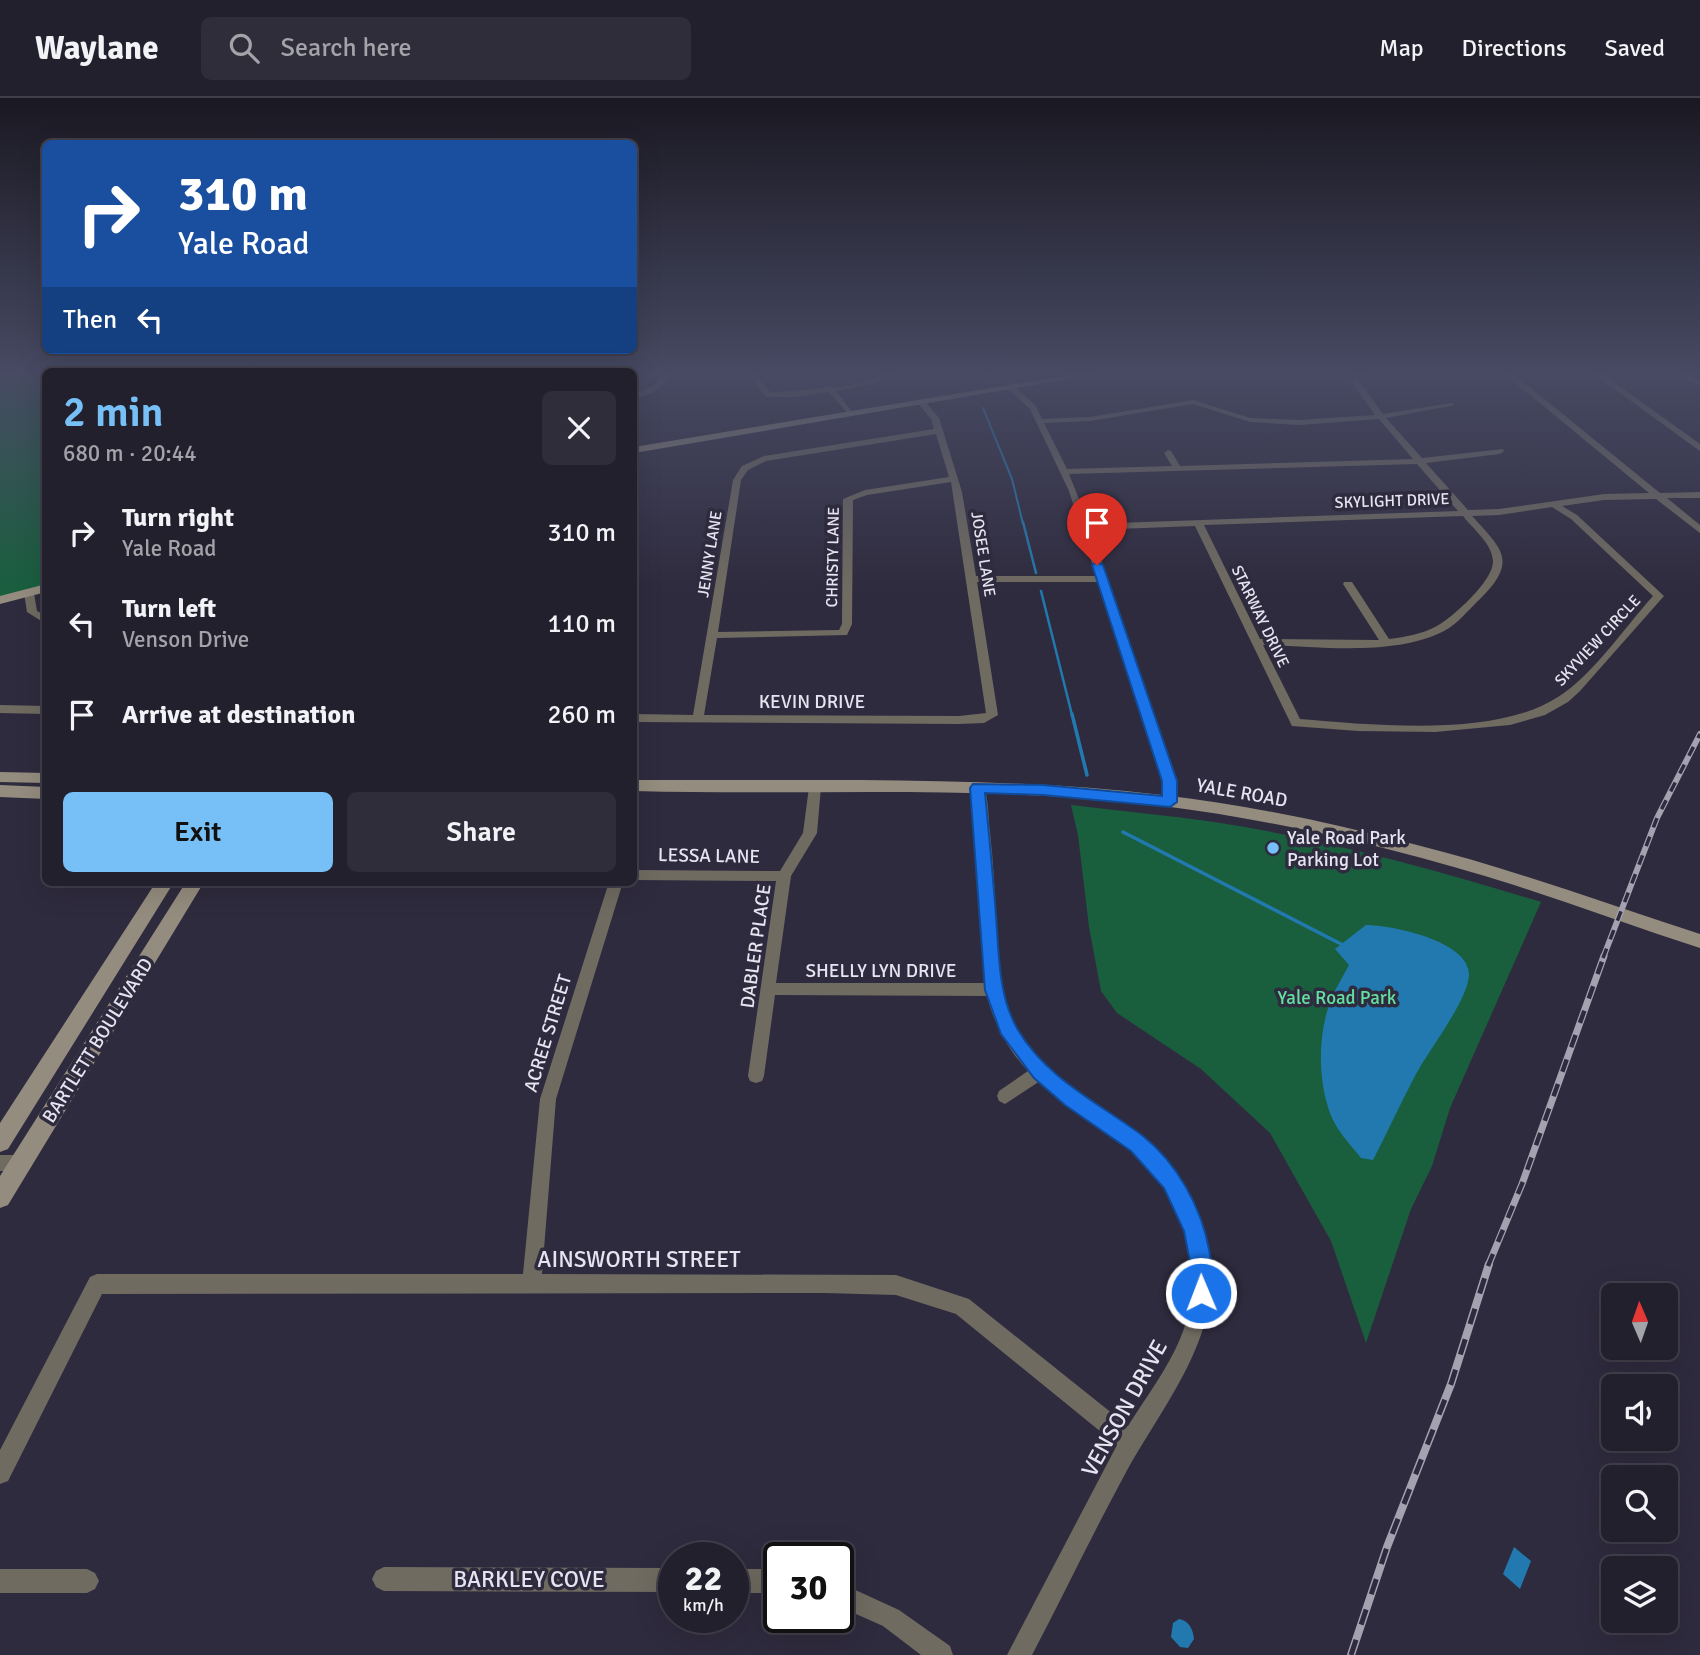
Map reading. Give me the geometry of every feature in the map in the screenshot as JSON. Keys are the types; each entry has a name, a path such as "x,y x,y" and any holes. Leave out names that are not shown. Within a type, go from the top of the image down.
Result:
{"main road":[{"path":"637,449 665,445"},
{"path":"0,600 42,589"},
{"path":"0,776 42,778"},
{"name":"YALE ROAD","path":"637,786 978,788 1043,790 1170,802 1313,826 1406,848 1518,880 1700,941"},
{"path":"0,791 42,793"},
{"name":"BARTLETT BOULEVARD","path":"0,1142 162,886"},
{"name":"BARTLETT BOULEVARD","path":"0,1197 192,886"},
{"path":"108,970 140,970"}],"street":[{"name":"JENNY LANE","path":"698,718 737,480 743,470 755,462 851,445"},
{"name":"JOSEE LANE","path":"943,445 954,479 972,579 993,709 989,717"},
{"path":"1052,445 1065,472 1085,527 1169,781 1170,802"},
{"path":"1257,642 1386,642 1413,638 1439,629 1495,577 1500,565 1496,550 1406,445"},
{"path":"1595,445 1700,530"},
{"path":"1065,472 1421,461 1500,451"},
{"path":"1168,453 1178,469"},
{"name":"CHRISTY LANE","path":"712,635 843,633 847,624 848,499 865,493 954,479"},
{"name":"SKYLIGHT DRIVE","path":"1085,527 1508,512 1604,497 1700,495"},
{"name":"SKYVIEW CIRCLE","path":"1296,723 1334,726 1465,726 1528,716 1564,698 1659,596 1574,517 1555,505"},
{"name":"STARWAY DRIVE","path":"1198,523 1296,723"},
{"path":"972,579 1102,579"},
{"path":"1348,584 1386,642"},
{"path":"29,593 32,612 42,618"},
{"path":"0,709 42,710"},
{"name":"KEVIN DRIVE","path":"637,718 966,720 989,717"},
{"name":"DABLER PLACE","path":"756,1076 784,876 810,833 815,787"},
{"name":"VENSON DRIVE","path":"978,788 994,990 1010,1034 1040,1072 1056,1087 1126,1136 1152,1158 1183,1201 1199,1246 1201,1293 1191,1336 1131,1441 1018,1655"},
{"name":"LESSA LANE","path":"637,875 784,876"},
{"name":"ACREE STREET","path":"532,1283 548,1099 615,886"},
{"name":"SHELLY LYN DRIVE","path":"768,989 994,990"},
{"path":"1005,1096 1040,1072"},
{"path":"0,1163 21,1163"},
{"name":"AINSWORTH STREET","path":"0,1473 97,1284 896,1285 928,1293 973,1312 1131,1441"},
{"name":"BARKLEY COVE","path":"384,1579 658,1580"},
{"path":"0,1581 87,1581"},
{"path":"854,1601 891,1618 941,1655"}],"green space":[{"path":"0,445 42,445 42,589 0,600"},
{"name":"Yale Road Park","path":"1071,805 1202,820 1282,834 1394,860 1541,902 1450,1108 1432,1166 1411,1209 1366,1343 1331,1241 1270,1133 1201,1069 1117,1013 1101,991 1089,927 1078,835"}],"water":[{"path":"1366,925 1410,932 1443,944 1466,963 1469,975 1462,998 1416,1074 1373,1160 1361,1158 1333,1119 1323,1087 1321,1059 1325,1018 1349,965 1335,949"},
{"path":"1514,1547 1531,1561 1520,1589 1503,1574"},
{"path":"1179,1619 1188,1624 1193,1632 1194,1639 1188,1648 1180,1647 1171,1637 1173,1623"}],"waterway":[{"path":"998,445 1012,479 1023,524"},
{"path":"1023,522 1036,573"},
{"path":"1041,591 1072,715"},
{"path":"1072,714 1087,775"},
{"path":"1123,832 1341,944"}],"railway":[{"path":"1603,958 1657,818 1700,734"},
{"path":"1488,1266 1522,1184 1604,956"},
{"path":"1351,1655 1387,1547 1451,1384 1489,1264"}],"place":[{"name":"Yale Road Park Parking Lot","path":"1273,848"}],"route":[{"path":"1097,565 1169,781 1170,802 1116,795 978,788 994,990 1010,1034 1040,1072 1072,1099 1138,1145 1171,1181 1195,1229 1202,1267 1201,1293"}]}
